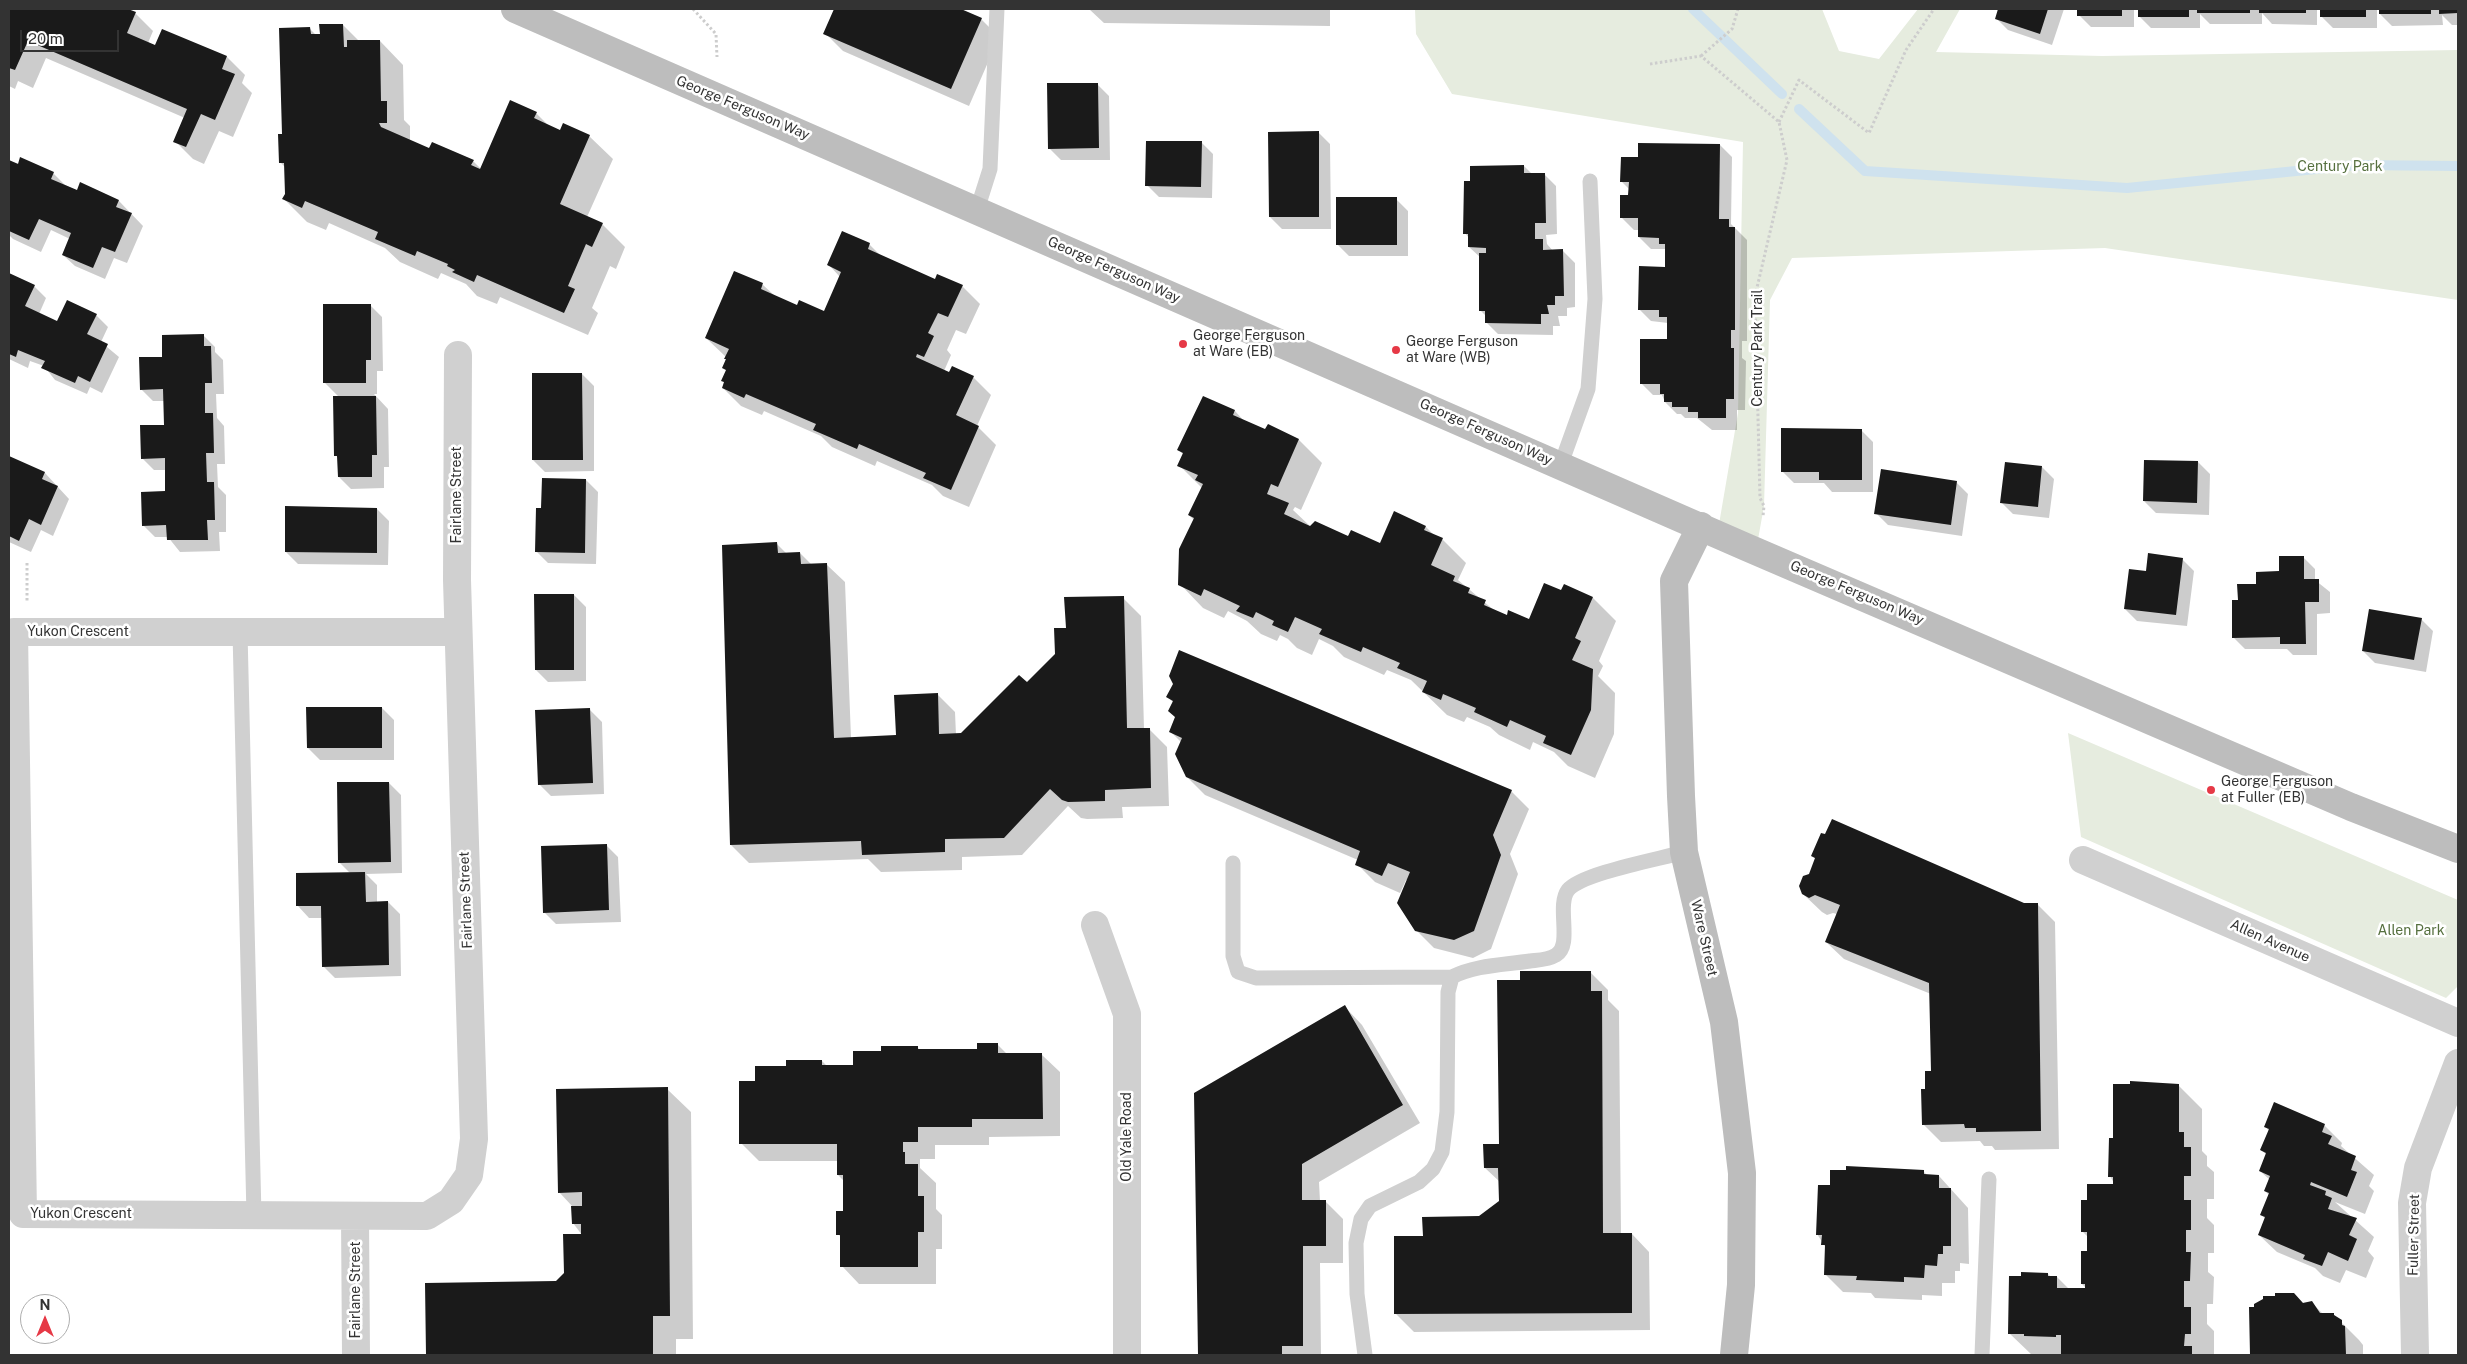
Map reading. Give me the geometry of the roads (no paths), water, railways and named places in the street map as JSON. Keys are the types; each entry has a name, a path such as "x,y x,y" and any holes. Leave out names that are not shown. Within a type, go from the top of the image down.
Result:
{"main road":[{"name":"George Ferguson Way","path":"515,9 1701,526 2351,807 2458,849"},
{"name":"Ware Street","path":"1701,526 1674,581 1684,852 1724,1022 1742,1173 1741,1285 1734,1355"}],"street":[{"name":"Fairlane Street","path":"356,1355 355,1217 427,1216 451,1201 468,1175 474,1139 458,632 458,355"},
{"name":"Yukon Crescent","path":"355,1217 23,1214 14,632 458,632"},
{"name":"Allen Avenue","path":"2083,860 2458,1023"},
{"name":"Old Yale Road","path":"1095,925 1127,1014 1127,1355"},
{"name":"Fuller Street","path":"2415,1355 2412,1203 2418,1168 2458,1063"}],"lane":[{"path":"977,210 990,169 997,9"},
{"path":"1561,464 1588,389 1595,299 1590,181"},
{"path":"240,632 254,1216"},
{"path":"1234,863 1234,956 1238,972 1256,978 1452,977 1464,970 1544,960 1557,955 1563,946 1565,899 1569,890 1599,874 1684,852"},
{"path":"1364,1355 1357,1294 1356,1242 1361,1219 1370,1206 1419,1182 1433,1169 1442,1152 1447,1112 1448,992 1452,977"},
{"path":"1982,1355 1989,1178"}],"waterway":[{"path":"1693,9 1782,94"},
{"path":"1799,109 1865,171 2127,188 2356,165 2458,166"}],"place":[{"name":"George Ferguson at Ware (EB)","path":"1183,344"},
{"name":"George Ferguson at Ware (WB)","path":"1396,350"},
{"name":"George Ferguson at Fuller (EB)","path":"2211,790"}],"park label":[{"name":"Century Park","path":"2340,167"},
{"name":"Allen Park","path":"2411,931"}]}
